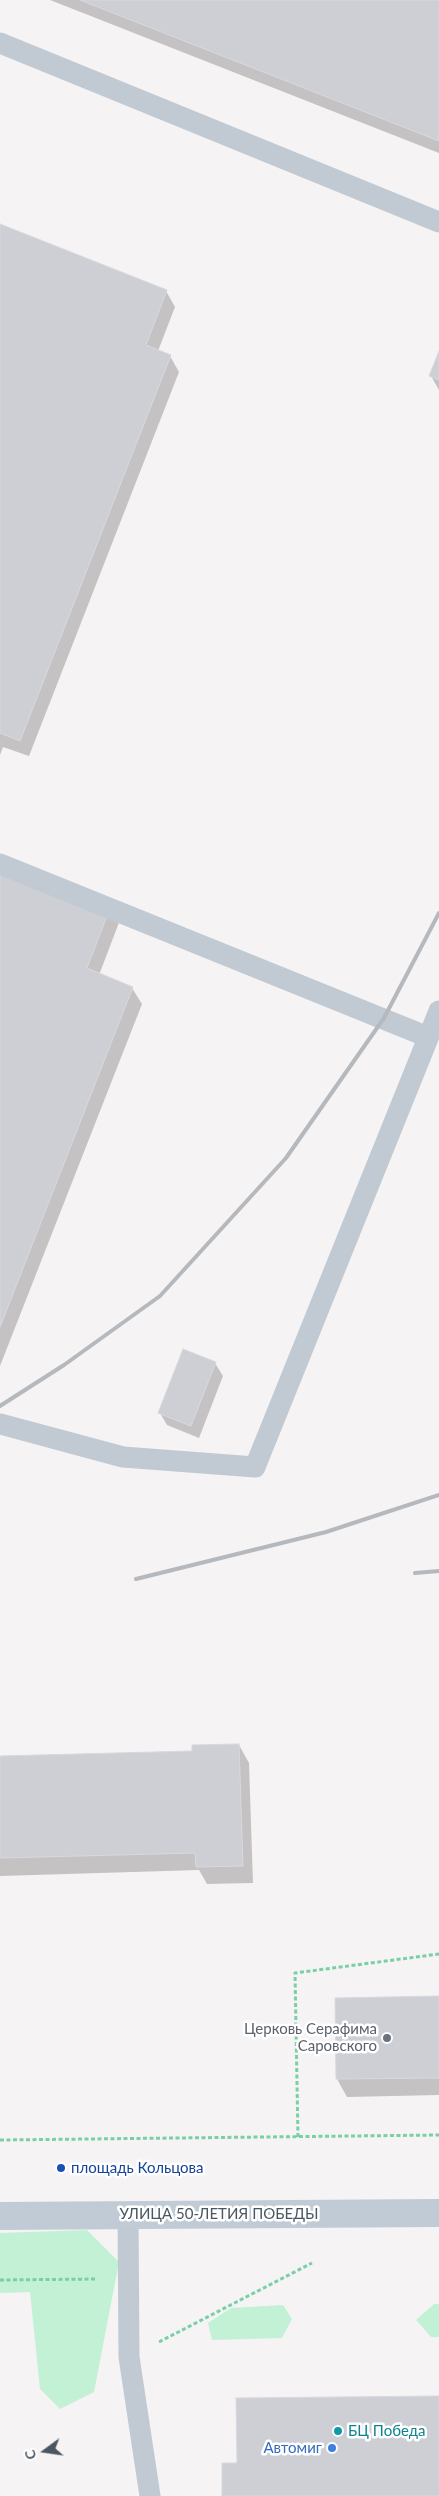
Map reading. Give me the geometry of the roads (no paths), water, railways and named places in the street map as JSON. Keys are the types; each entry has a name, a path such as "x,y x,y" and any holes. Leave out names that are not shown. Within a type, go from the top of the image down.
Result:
{"street":[{"name":"УЛИЦА 50-ЛЕТИЯ ПОБЕДЫ","path":"0,2216 439,2213"}],"lane":[{"path":"0,43 439,222"},
{"path":"0,864 428,1038"},
{"path":"0,1424 123,1457 255,1467 439,1011"},
{"path":"128,2215 129,2357 150,2496"}],"railway":[{"path":"0,1406 64,1365 160,1296 286,1158 384,1018 439,913"},
{"path":"136,1579 326,1532 439,1495"},
{"path":"415,1573 439,1571"}],"place":[{"name":"Церковь Серафима Саровского","path":"387,2038"},
{"name":"площадь Кольцова","path":"61,2168"},
{"name":"БЦ Победа","path":"338,2431"},
{"name":"Автомиг","path":"332,2448"}]}
